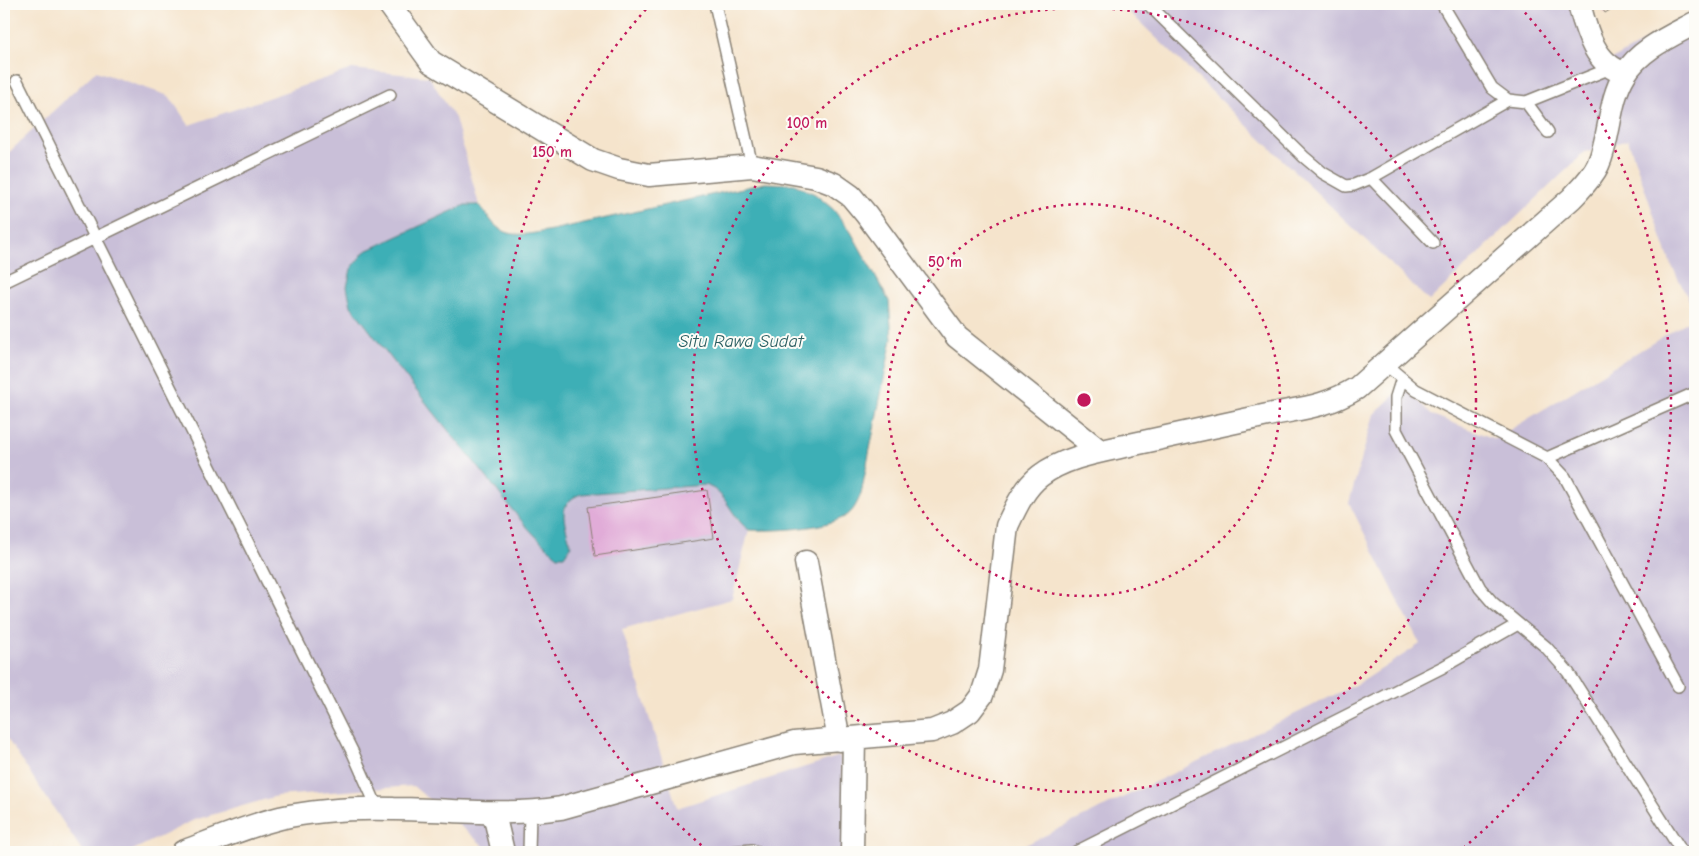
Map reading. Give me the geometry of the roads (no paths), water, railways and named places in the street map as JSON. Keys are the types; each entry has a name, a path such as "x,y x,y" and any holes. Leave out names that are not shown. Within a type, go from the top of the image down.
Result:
{"street":[{"path":"389,4 431,62 593,160 619,170 649,175 752,166 816,177 834,184 851,196 957,336 1100,451"},
{"path":"1579,4 1595,50 1618,70"},
{"path":"1618,70 1650,48 1695,22"},
{"path":"183,852 280,818 320,812 378,810 494,814 530,813 570,806 794,743 932,731 952,723 970,710 982,695 990,670 1007,526 1017,505 1038,477 1056,465 1100,451 1279,412 1316,407 1337,400 1357,388 1572,198 1588,181 1598,166 1604,149 1617,90 1618,70"},
{"path":"806,562 846,739 852,852"},
{"path":"494,814 502,852"}],"lane":[{"path":"715,4 752,166"},
{"path":"1148,4 1304,157 1323,173 1346,186 1371,178 1508,100"},
{"path":"1442,4 1492,88 1508,100 1526,102 1618,70"},
{"path":"17,81 353,753 378,810"},
{"path":"4,282 390,95"},
{"path":"1526,102 1548,132"},
{"path":"1371,178 1433,243"},
{"path":"1385,364 1416,390 1547,458 1565,476 1678,686"},
{"path":"1402,378 1396,397 1395,424 1407,453 1480,588 1493,603 1546,646 1568,672 1682,852"},
{"path":"1547,458 1695,393"},
{"path":"1076,852 1443,667 1518,624"},
{"path":"529,852 530,813"},
{"path":"731,852 746,850 757,852"}],"water":[{"name":"Situ Rawa Sudat","path":"765,183 794,184 815,194 833,209 851,232 889,301 892,339 861,494 855,507 849,514 825,524 785,529 749,530 738,519 725,500 706,485 581,494 567,503 564,516 571,546 564,556 558,556 537,538 519,518 416,391 351,306 347,287 351,269 364,252 465,205 479,205 494,224 502,230 516,234 530,234"}]}
